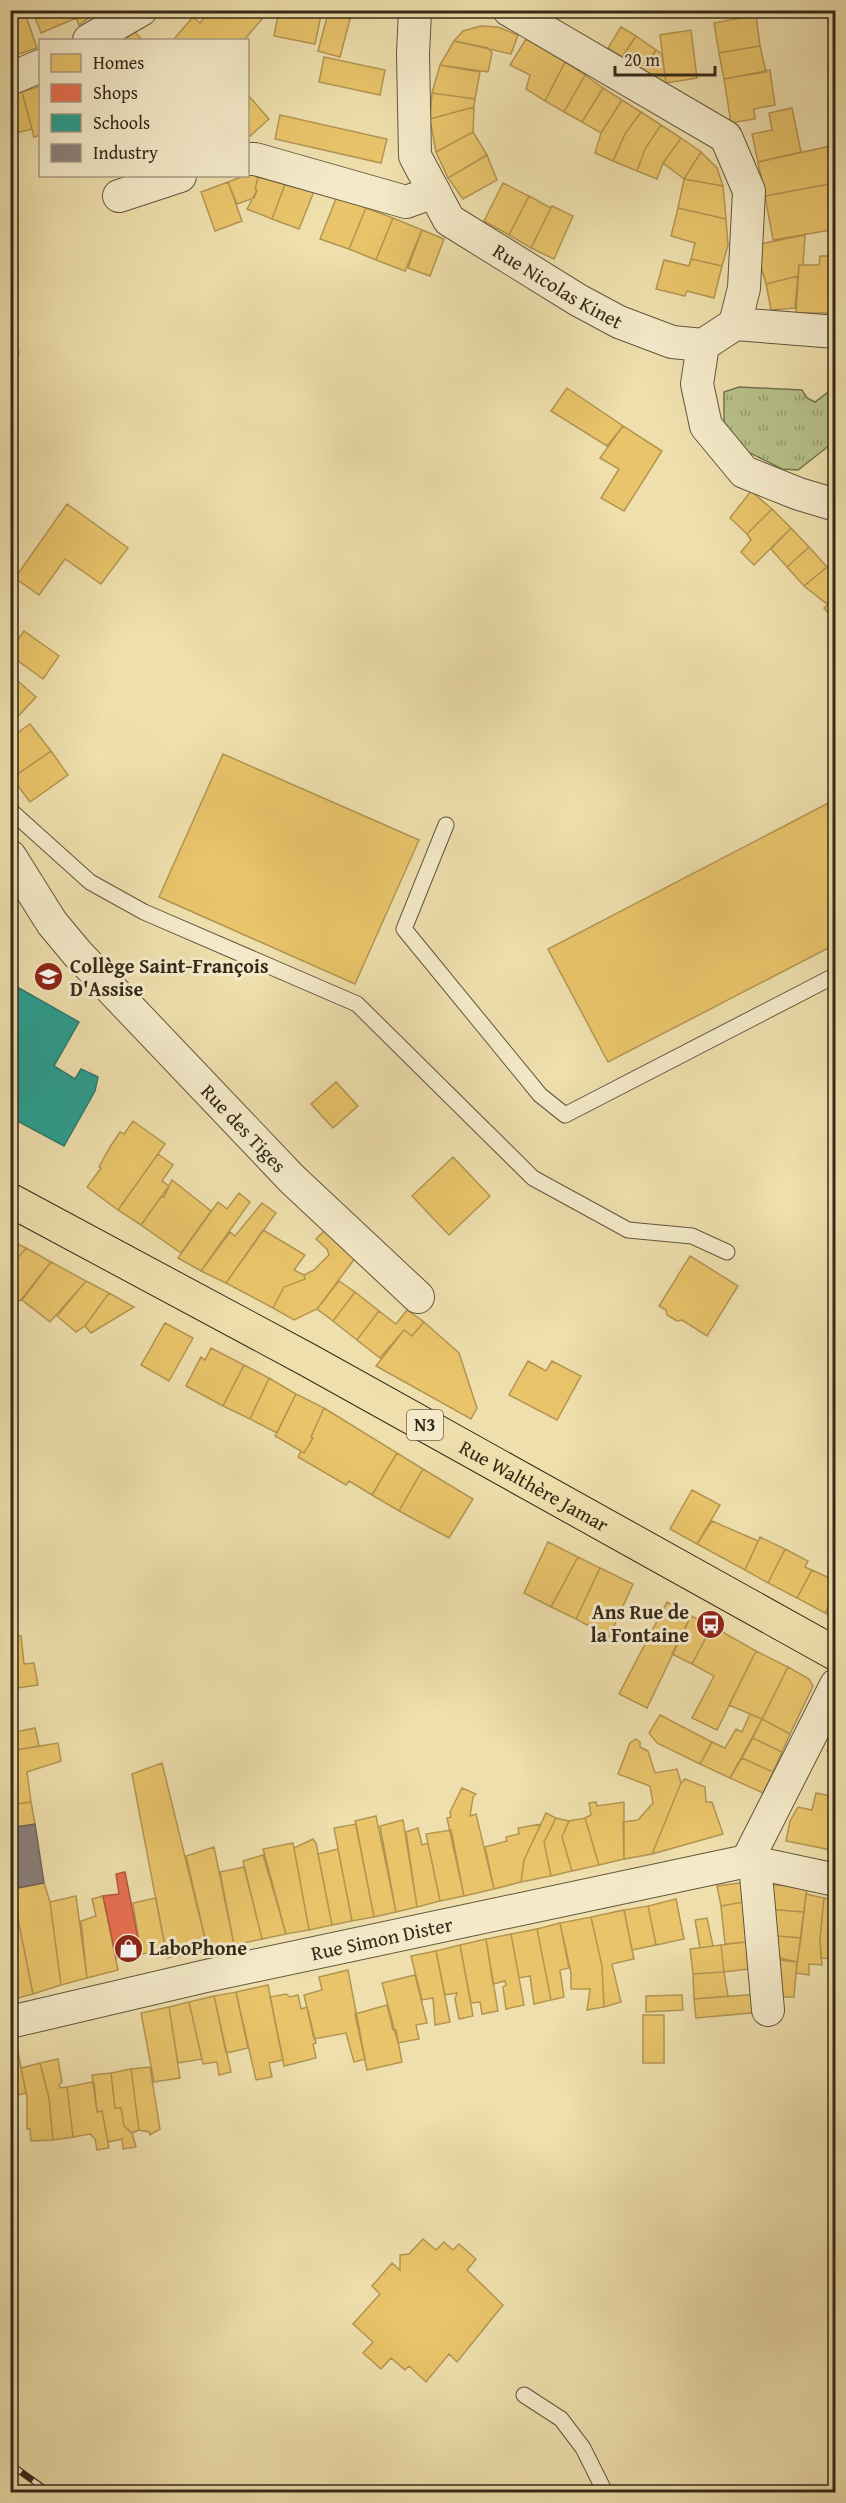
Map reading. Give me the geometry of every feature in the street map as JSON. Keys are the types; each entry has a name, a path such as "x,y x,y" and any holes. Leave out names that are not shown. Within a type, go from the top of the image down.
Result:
{"main road":[{"name":"Rue Walthère Jamar","path":"10,1200 308,1360 836,1654"}],"street":[{"path":"91,39 141,10"},
{"name":"Rue Nicolas Kinet","path":"415,10 413,54 415,156 449,220 578,300 619,322 672,342 704,345"},
{"path":"509,10 726,137 749,191 744,288 735,324"},
{"path":"10,79 39,66"},
{"path":"249,159 406,202 434,192"},
{"path":"119,196 177,177"},
{"path":"836,332 735,324 704,345 698,384 706,426 744,472 799,494 836,505"},
{"name":"Rue des Tiges","path":"10,855 27,886 52,923 77,953 268,1155 418,1297"},
{"path":"768,2010 751,1862 836,1685"},
{"name":"Rue Simon Dister","path":"10,2022 218,1974 751,1862 836,1880"}],"lane":[{"path":"10,810 90,882 144,912 357,1004 532,1178 627,1230 692,1236 728,1252"},
{"path":"446,825 404,929 540,1095 565,1115 836,975"},
{"path":"524,2395 561,2419 583,2448 605,2493"}],"green space":[{"path":"739,387 802,390 807,398 815,402 835,389 835,441 798,470 782,469 744,450 724,423 724,392"}],"building: Homes":[{"path":"73,10 76,18 41,33 33,12"},
{"path":"73,10 100,10 79,25"},
{"path":"210,10 269,11 245,39 174,39 193,17 200,23"},
{"path":"279,10 322,10 315,44 274,36"},
{"path":"25,13 37,48 10,57 10,18"},
{"path":"328,13 350,19 340,57 318,51"},
{"path":"756,15 760,46 719,53 714,23"},
{"path":"481,26 498,27 518,35 511,54 454,41 463,31"},
{"path":"621,27 636,36 622,57 608,48"},
{"path":"691,30 697,78 666,83 660,35"},
{"path":"135,32 141,39 124,39"},
{"path":"636,36 656,50 643,71 622,57"},
{"path":"526,39 565,62 545,101 526,89 530,75 510,65"},
{"path":"454,41 488,48 492,53 488,72 440,65"},
{"path":"760,46 766,72 724,79 719,53"},
{"path":"656,50 662,54 666,83 661,83 643,71"},
{"path":"324,57 385,70 380,95 319,82"},
{"path":"565,62 585,75 564,112 545,101"},
{"path":"440,65 480,72 475,99 432,93"},
{"path":"770,70 775,105 754,109 755,119 731,123 724,79"},
{"path":"585,75 603,88 582,122 564,112"},
{"path":"39,86 39,135 34,137 22,92"},
{"path":"603,88 622,100 601,133 582,122"},
{"path":"22,92 32,129 12,134 10,95"},
{"path":"432,93 475,99 474,107 430,119"},
{"path":"249,96 269,119 250,136 249,134"},
{"path":"622,100 641,112 625,134 613,161 595,153 601,133"},
{"path":"474,107 473,132 436,152 430,119"},
{"path":"792,108 801,152 758,162 752,134 772,130 769,113"},
{"path":"641,112 661,125 645,149 637,171 613,161 625,134"},
{"path":"280,115 387,139 381,163 275,139"},
{"path":"661,125 681,138 663,163 657,179 637,171 645,149"},
{"path":"473,132 487,155 448,178 436,152"},
{"path":"681,138 701,152 684,179 663,163"},
{"path":"835,145 836,159 831,160 835,183 765,196 758,162"},
{"path":"701,152 717,168 723,186 684,179"},
{"path":"487,155 497,180 463,199 448,178"},
{"path":"260,170 287,179 272,219 247,209 257,190 255,189"},
{"path":"260,170 254,198 237,204 228,182 249,177 249,174"},
{"path":"287,179 315,189 299,229 272,219"},
{"path":"684,179 723,186 726,219 678,208"},
{"path":"228,182 242,221 215,231 201,192"},
{"path":"503,183 529,196 509,235 484,221"},
{"path":"835,183 836,229 773,240 765,196"},
{"path":"337,196 366,208 349,249 320,239"},
{"path":"529,196 551,208 531,248 509,235"},
{"path":"552,206 573,216 554,259 531,248"},
{"path":"366,208 393,218 376,260 349,249"},
{"path":"678,208 726,219 728,245 722,266 691,259 695,243 671,236"},
{"path":"393,218 422,230 405,271 376,260"},
{"path":"422,230 444,239 430,276 408,268"},
{"path":"805,235 803,265 799,265 798,276 766,284 755,245"},
{"path":"820,256 835,256 833,313 796,313 799,265 819,265"},
{"path":"691,259 722,266 714,298 687,291 685,296 656,289 664,260 689,266"},
{"path":"835,265 836,308 834,308"},
{"path":"798,276 795,308 771,310 766,284"},
{"path":"10,349 19,352 10,375"},
{"path":"567,388 623,426 607,446 551,411"},
{"path":"623,426 662,451 624,511 601,498 619,469 600,458"},
{"path":"751,491 772,509 747,534 730,518"},
{"path":"67,504 128,548 101,584 65,559 39,595 15,578"},
{"path":"772,509 791,528 754,565 741,552 751,540 747,534"},
{"path":"791,528 809,547 787,567 771,549"},
{"path":"809,547 827,567 804,586 787,567"},
{"path":"827,567 836,577 836,597 827,604 804,586"},
{"path":"836,597 836,622 824,608"},
{"path":"24,631 59,656 43,679 10,655 10,650"},
{"path":"10,674 36,697 10,725"},
{"path":"30,724 51,751 12,778 10,775 10,738"},
{"path":"51,751 68,775 30,802 12,778"},
{"path":"223,754 419,840 355,984 159,897"},
{"path":"836,799 836,944 608,1062 548,949"},
{"path":"336,1082 358,1106 333,1128 311,1104"},
{"path":"133,1121 165,1144 118,1210 87,1187 101,1168 99,1167 120,1132 124,1134"},
{"path":"158,1154 173,1165 162,1181 169,1186 141,1225 118,1210"},
{"path":"453,1157 490,1196 449,1235 412,1196"},
{"path":"172,1180 211,1211 181,1253 141,1225 161,1197 164,1197"},
{"path":"239,1193 250,1202 201,1271 178,1258 218,1202 227,1209"},
{"path":"262,1203 276,1213 226,1283 201,1271 230,1232 235,1236"},
{"path":"263,1230 305,1255 294,1270 304,1275 305,1279 284,1287 273,1308 226,1283"},
{"path":"325,1230 356,1257 317,1309 294,1320 273,1308 284,1287 305,1279 304,1275 314,1270 329,1255 327,1249 316,1239"},
{"path":"10,1240 26,1248 10,1267"},
{"path":"26,1248 51,1262 20,1301 10,1293 10,1267"},
{"path":"690,1256 738,1286 707,1336 682,1320 677,1321 667,1315 666,1310 659,1306"},
{"path":"51,1262 86,1281 50,1322 22,1300"},
{"path":"86,1281 109,1293 85,1326 76,1332 57,1316"},
{"path":"339,1281 355,1292 333,1321 317,1309"},
{"path":"355,1292 379,1311 357,1340 333,1321"},
{"path":"109,1293 134,1307 91,1333 85,1326"},
{"path":"407,1310 424,1322 412,1336 404,1330 380,1358 357,1340 379,1311 396,1324"},
{"path":"424,1322 459,1353 477,1408 471,1419 376,1366 404,1330 412,1336"},
{"path":"165,1323 193,1338 169,1381 141,1365"},
{"path":"211,1348 244,1365 223,1406 186,1386 201,1357 205,1360"},
{"path":"528,1361 546,1371 552,1361 581,1376 557,1420 509,1395"},
{"path":"244,1365 269,1378 250,1419 223,1406"},
{"path":"269,1378 296,1394 277,1433 250,1419"},
{"path":"296,1394 324,1408 311,1437 313,1438 304,1453 275,1436"},
{"path":"324,1408 397,1453 372,1495 349,1481 346,1485 298,1457 301,1451 304,1453 313,1438 311,1437"},
{"path":"397,1453 423,1469 399,1511 372,1495"},
{"path":"423,1469 473,1499 449,1538 399,1511"},
{"path":"692,1490 720,1505 697,1544 670,1529"},
{"path":"712,1521 758,1541 745,1570 697,1544"},
{"path":"760,1537 785,1549 768,1583 745,1570"},
{"path":"548,1542 578,1557 551,1607 524,1593"},
{"path":"785,1549 808,1561 805,1567 812,1570 797,1598 768,1583"},
{"path":"578,1557 600,1568 576,1619 551,1607"},
{"path":"600,1568 633,1584 609,1637 576,1619"},
{"path":"812,1570 836,1581 836,1592 825,1613 797,1598"},
{"path":"836,1592 836,1619 825,1613"},
{"path":"667,1602 691,1616 647,1708 619,1694"},
{"path":"691,1616 712,1626 692,1664 672,1654"},
{"path":"712,1626 756,1651 717,1730 692,1718 714,1676 692,1664"},
{"path":"10,1635 21,1636 24,1664 34,1663 38,1685 10,1689"},
{"path":"756,1651 788,1667 762,1719 729,1705"},
{"path":"788,1667 809,1679 813,1686 790,1734 762,1719"},
{"path":"10,1705 15,1722 10,1723"},
{"path":"750,1714 762,1719 730,1778 700,1764 712,1742 725,1748 736,1729 742,1732"},
{"path":"660,1715 712,1742 700,1764 657,1743 649,1733"},
{"path":"762,1719 790,1734 782,1752 753,1738"},
{"path":"35,1728 39,1746 10,1751 10,1733"},
{"path":"836,1734 836,1756 827,1751"},
{"path":"753,1738 782,1752 773,1772 742,1758"},
{"path":"636,1739 640,1742 640,1747 648,1751 655,1773 677,1769 681,1783 652,1854 624,1859 623,1822 638,1820 653,1803 650,1786 618,1774 630,1743"},
{"path":"58,1743 61,1761 27,1772 31,1802 10,1805 10,1751"},
{"path":"742,1758 773,1772 763,1793 730,1778"},
{"path":"162,1763 208,1951 167,1958 132,1774"},
{"path":"685,1779 705,1787 706,1802 712,1802 723,1834 652,1854 681,1783"},
{"path":"462,1788 476,1794 473,1797 470,1816 476,1814 494,1889 464,1896 447,1818 451,1817 450,1812"},
{"path":"816,1793 836,1797 836,1851 786,1841 790,1821 798,1807 812,1810"},
{"path":"31,1802 35,1824 10,1828 10,1805"},
{"path":"596,1802 597,1806 624,1802 624,1859 599,1865 585,1818 591,1815 589,1803"},
{"path":"546,1813 556,1818 544,1842 551,1876 521,1882 524,1860"},
{"path":"376,1816 396,1912 374,1917 355,1821"},
{"path":"556,1818 569,1821 562,1837 572,1871 551,1876 544,1842"},
{"path":"585,1818 599,1865 572,1871 562,1837 569,1821"},
{"path":"403,1820 417,1907 396,1912 380,1826"},
{"path":"356,1824 374,1917 352,1921 334,1828"},
{"path":"541,1824 524,1860 521,1882 494,1889 485,1847 507,1841 506,1837 519,1834 518,1828"},
{"path":"418,1828 422,1845 428,1843 440,1901 417,1907 406,1832"},
{"path":"451,1830 464,1896 440,1901 426,1834"},
{"path":"313,1839 316,1843 332,1925 309,1930 294,1848"},
{"path":"293,1843 309,1930 286,1934 263,1849"},
{"path":"214,1847 234,1945 208,1951 186,1856"},
{"path":"338,1849 352,1921 332,1925 318,1854"},
{"path":"263,1855 286,1934 262,1939 243,1861"},
{"path":"244,1867 262,1939 234,1945 220,1872"},
{"path":"747,1882 749,1901 721,1906 717,1886"},
{"path":"44,1883 50,1902 61,1985 33,1994 12,1889"},
{"path":"766,1884 807,1888 804,1912 765,1909"},
{"path":"12,1889 33,1994 10,2000 10,1890"},
{"path":"806,1894 824,1898 820,1939 822,1965 809,1964 809,1975 796,1973"},
{"path":"76,1896 87,1978 61,1985 50,1902"},
{"path":"103,1896 118,1970 87,1978 81,1921 96,1916 92,1899"},
{"path":"156,1898 166,1951 141,1954 133,1903"},
{"path":"824,1898 836,1901 836,1959 821,1958 820,1939"},
{"path":"676,1899 684,1939 656,1945 648,1906"},
{"path":"749,1901 754,1941 725,1944 721,1906"},
{"path":"648,1906 656,1945 632,1950 624,1910"},
{"path":"765,1909 804,1912 801,1938 765,1935"},
{"path":"624,1910 634,1959 612,1964 621,2002 604,2007 602,1966 591,1917"},
{"path":"591,1917 602,1966 604,2007 587,2010 590,1989 571,1989 571,1973 560,1923"},
{"path":"707,1918 713,1946 700,1948 695,1920"},
{"path":"560,1923 569,1968 560,1970 564,1997 551,2000 537,1929"},
{"path":"537,1929 551,2000 534,2004 530,1976 519,1978 511,1934"},
{"path":"511,1934 524,2005 506,2009 503,1987 506,1985 505,1981 493,1984 486,1939"},
{"path":"765,1935 801,1938 797,1962 770,1959"},
{"path":"486,1939 498,2011 482,2014 480,2002 471,2003 460,1945"},
{"path":"754,1941 757,1968 724,1972 721,1945"},
{"path":"460,1945 473,2016 459,2019 455,1999 457,1993 445,1995 436,1951"},
{"path":"721,1945 724,1972 693,1974 690,1949"},
{"path":"436,1951 450,2022 435,2025 433,1998 422,2000 411,1956"},
{"path":"780,1958 797,1962 794,1997 774,1997 770,1959"},
{"path":"348,1970 365,2059 354,2062 346,2033 314,2039 304,1995 322,1990 319,1977"},
{"path":"724,1972 728,1996 694,1999 693,1974"},
{"path":"415,1975 427,2023 416,2025 419,2039 398,2043 382,1983"},
{"path":"268,1985 283,2060 269,2063 272,2077 256,2080 236,1992"},
{"path":"236,1992 248,2048 226,2053 214,1996"},
{"path":"286,1994 290,1997 298,1995 301,2009 307,2007 316,2043 313,2044 316,2058 284,2066 270,1997"},
{"path":"760,1994 762,2012 696,2018 694,1999"},
{"path":"682,1995 683,2010 646,2012 646,1996"},
{"path":"214,1996 231,2072 219,2075 217,2062 203,2064 189,2002"},
{"path":"189,2002 202,2059 178,2063 169,2007"},
{"path":"387,2005 393,2030 396,2030 402,2062 367,2070 355,2014"},
{"path":"169,2007 180,2078 154,2082 141,2013"},
{"path":"643,2015 664,2015 664,2063 643,2063"},
{"path":"17,2047 26,2093 10,2097 10,2048"},
{"path":"58,2059 62,2082 59,2085 60,2088 67,2087 73,2137 53,2140 49,2098 40,2063"},
{"path":"40,2063 49,2098 53,2140 31,2141 30,2129 27,2129 27,2097 21,2068"},
{"path":"150,2067 160,2129 150,2135 149,2132 139,2130 131,2069"},
{"path":"131,2069 139,2130 132,2133 124,2126 121,2108 115,2108 111,2073"},
{"path":"111,2073 115,2108 121,2108 124,2126 132,2133 136,2147 123,2149 122,2139 108,2142 102,2111 97,2112 92,2075"},
{"path":"94,2083 97,2112 102,2111 109,2148 97,2150 95,2139 90,2134 73,2137 67,2087"},
{"path":"423,2239 436,2250 444,2242 453,2250 459,2244 476,2259 467,2270 503,2305 457,2362 449,2354 426,2382 409,2366 405,2370 391,2358 381,2369 363,2353 373,2342 353,2324 380,2294 372,2286 392,2263 400,2270 400,2255 409,2254"}],"building: Shops":[{"path":"125,1872 141,1954 116,1958 103,1896 119,1894 116,1874"}],"building: Schools":[{"path":"10,983 79,1022 54,1066 75,1079 81,1069 98,1077 95,1091 64,1146 10,1117"}],"building: Industry":[{"path":"35,1824 44,1883 12,1889 10,1828"}],"railway":[{"path":"10,2464 49,2492"},
{"path":"10,2487 18,2492"}],"place":[{"name":"Collège Saint-François D'Assise","path":"49,977"},
{"name":"Ans Rue de la Fontaine","path":"710,1624"},
{"name":"LaboPhone","path":"128,1948"}]}
